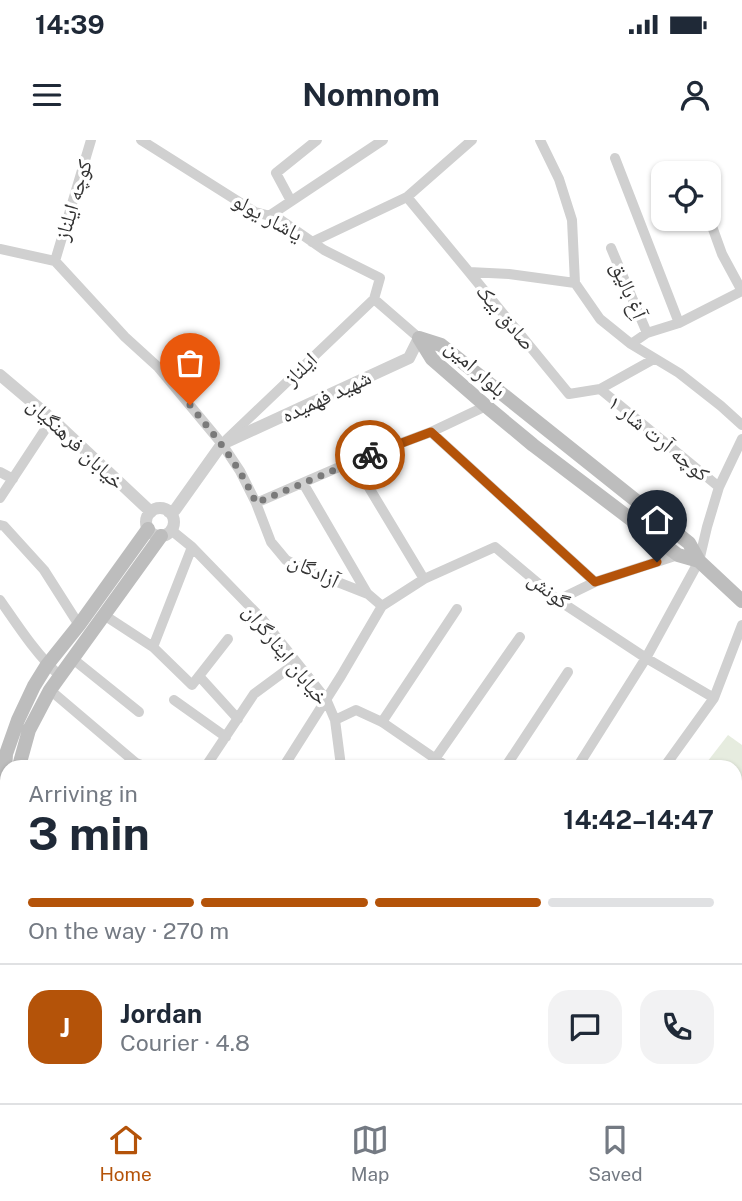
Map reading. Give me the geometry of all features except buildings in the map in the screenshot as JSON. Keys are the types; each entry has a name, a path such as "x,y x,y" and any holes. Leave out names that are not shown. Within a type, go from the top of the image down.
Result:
{"main road":[{"name":"بلوار امین","path":"419,338 432,359 533,445 678,555 699,561"},
{"name":"بلوار امین","path":"419,338 440,345 689,542 699,561 742,601"},
{"path":"21,760 29,730 50,690 160,532"},
{"path":"3,754 47,664 160,532"}],"street":[{"name":"کوچه ایلناز","path":"55,261 91,140"},
{"name":"یاشار یولو","path":"141,140 255,212 278,218 324,250 380,278 374,299"},
{"path":"291,201 276,173 317,140"},
{"path":"269,216 383,140"},
{"path":"312,242 408,197 472,140"},
{"path":"540,140 559,179 572,220 575,283 600,319 631,344 679,373 722,405 742,425"},
{"path":"615,158 679,323"},
{"path":"408,197 469,272"},
{"path":"631,344 647,333 679,323 742,290 722,254 714,231"},
{"name":"آِغ بالیق","path":"611,248 647,333"},
{"path":"0,249 55,261 125,337 158,367 222,444 176,510 169,512 161,509 151,512 146,522 160,532 174,520 169,512"},
{"name":"صادق بیک","path":"469,272 509,274 575,283"},
{"name":"صادق بیک","path":"469,272 569,394 600,389 654,359"},
{"path":"374,299 419,338"},
{"name":"ایلناز","path":"222,444 374,299"},
{"name":"شهید فهمیده","path":"222,444 409,358 419,338"},
{"name":"خیابان فرهنگیان","path":"0,375 52,419 151,512"},
{"name":"کوچه آرت شار ۱","path":"600,389 719,487"},
{"path":"256,503 353,461 431,432 486,406"},
{"path":"0,498 52,419"},
{"path":"431,432 595,582"},
{"path":"582,760 646,658 699,561 719,487 742,439"},
{"name":"آزادگان","path":"222,444 240,471 271,541 286,560 368,594 382,606"},
{"path":"353,461 424,579"},
{"path":"0,472 13,479"},
{"path":"303,483 368,594"},
{"path":"0,525 4,526 44,570 79,625"},
{"name":"خیابان ایثارگران","path":"160,532 192,547 263,620 326,699 335,720 356,710 382,722 429,760"},
{"path":"153,647 192,547"},
{"name":"گونش","path":"382,606 424,579 495,547 558,600 646,658 714,698"},
{"path":"558,600 595,582 678,555"},
{"path":"0,600 47,664 60,676"},
{"path":"288,760 382,606"},
{"path":"382,722 457,609"},
{"path":"104,615 153,647 192,684 228,639"},
{"path":"669,760 714,698 742,625"},
{"path":"435,760 520,637"},
{"path":"73,659 139,712"},
{"path":"210,760 254,694 296,663"},
{"path":"510,760 568,672"},
{"path":"199,676 238,719"},
{"path":"50,690 132,760"},
{"path":"174,700 226,737"},
{"path":"335,720 340,760"}],"shaded area":[{"path":"728,735 742,745 742,760 709,760"}],"way so far":[{"path":"190,405 231,457 256,503 370,455"}],"route":[{"path":"370,455 431,432 595,582 657,562"}]}
